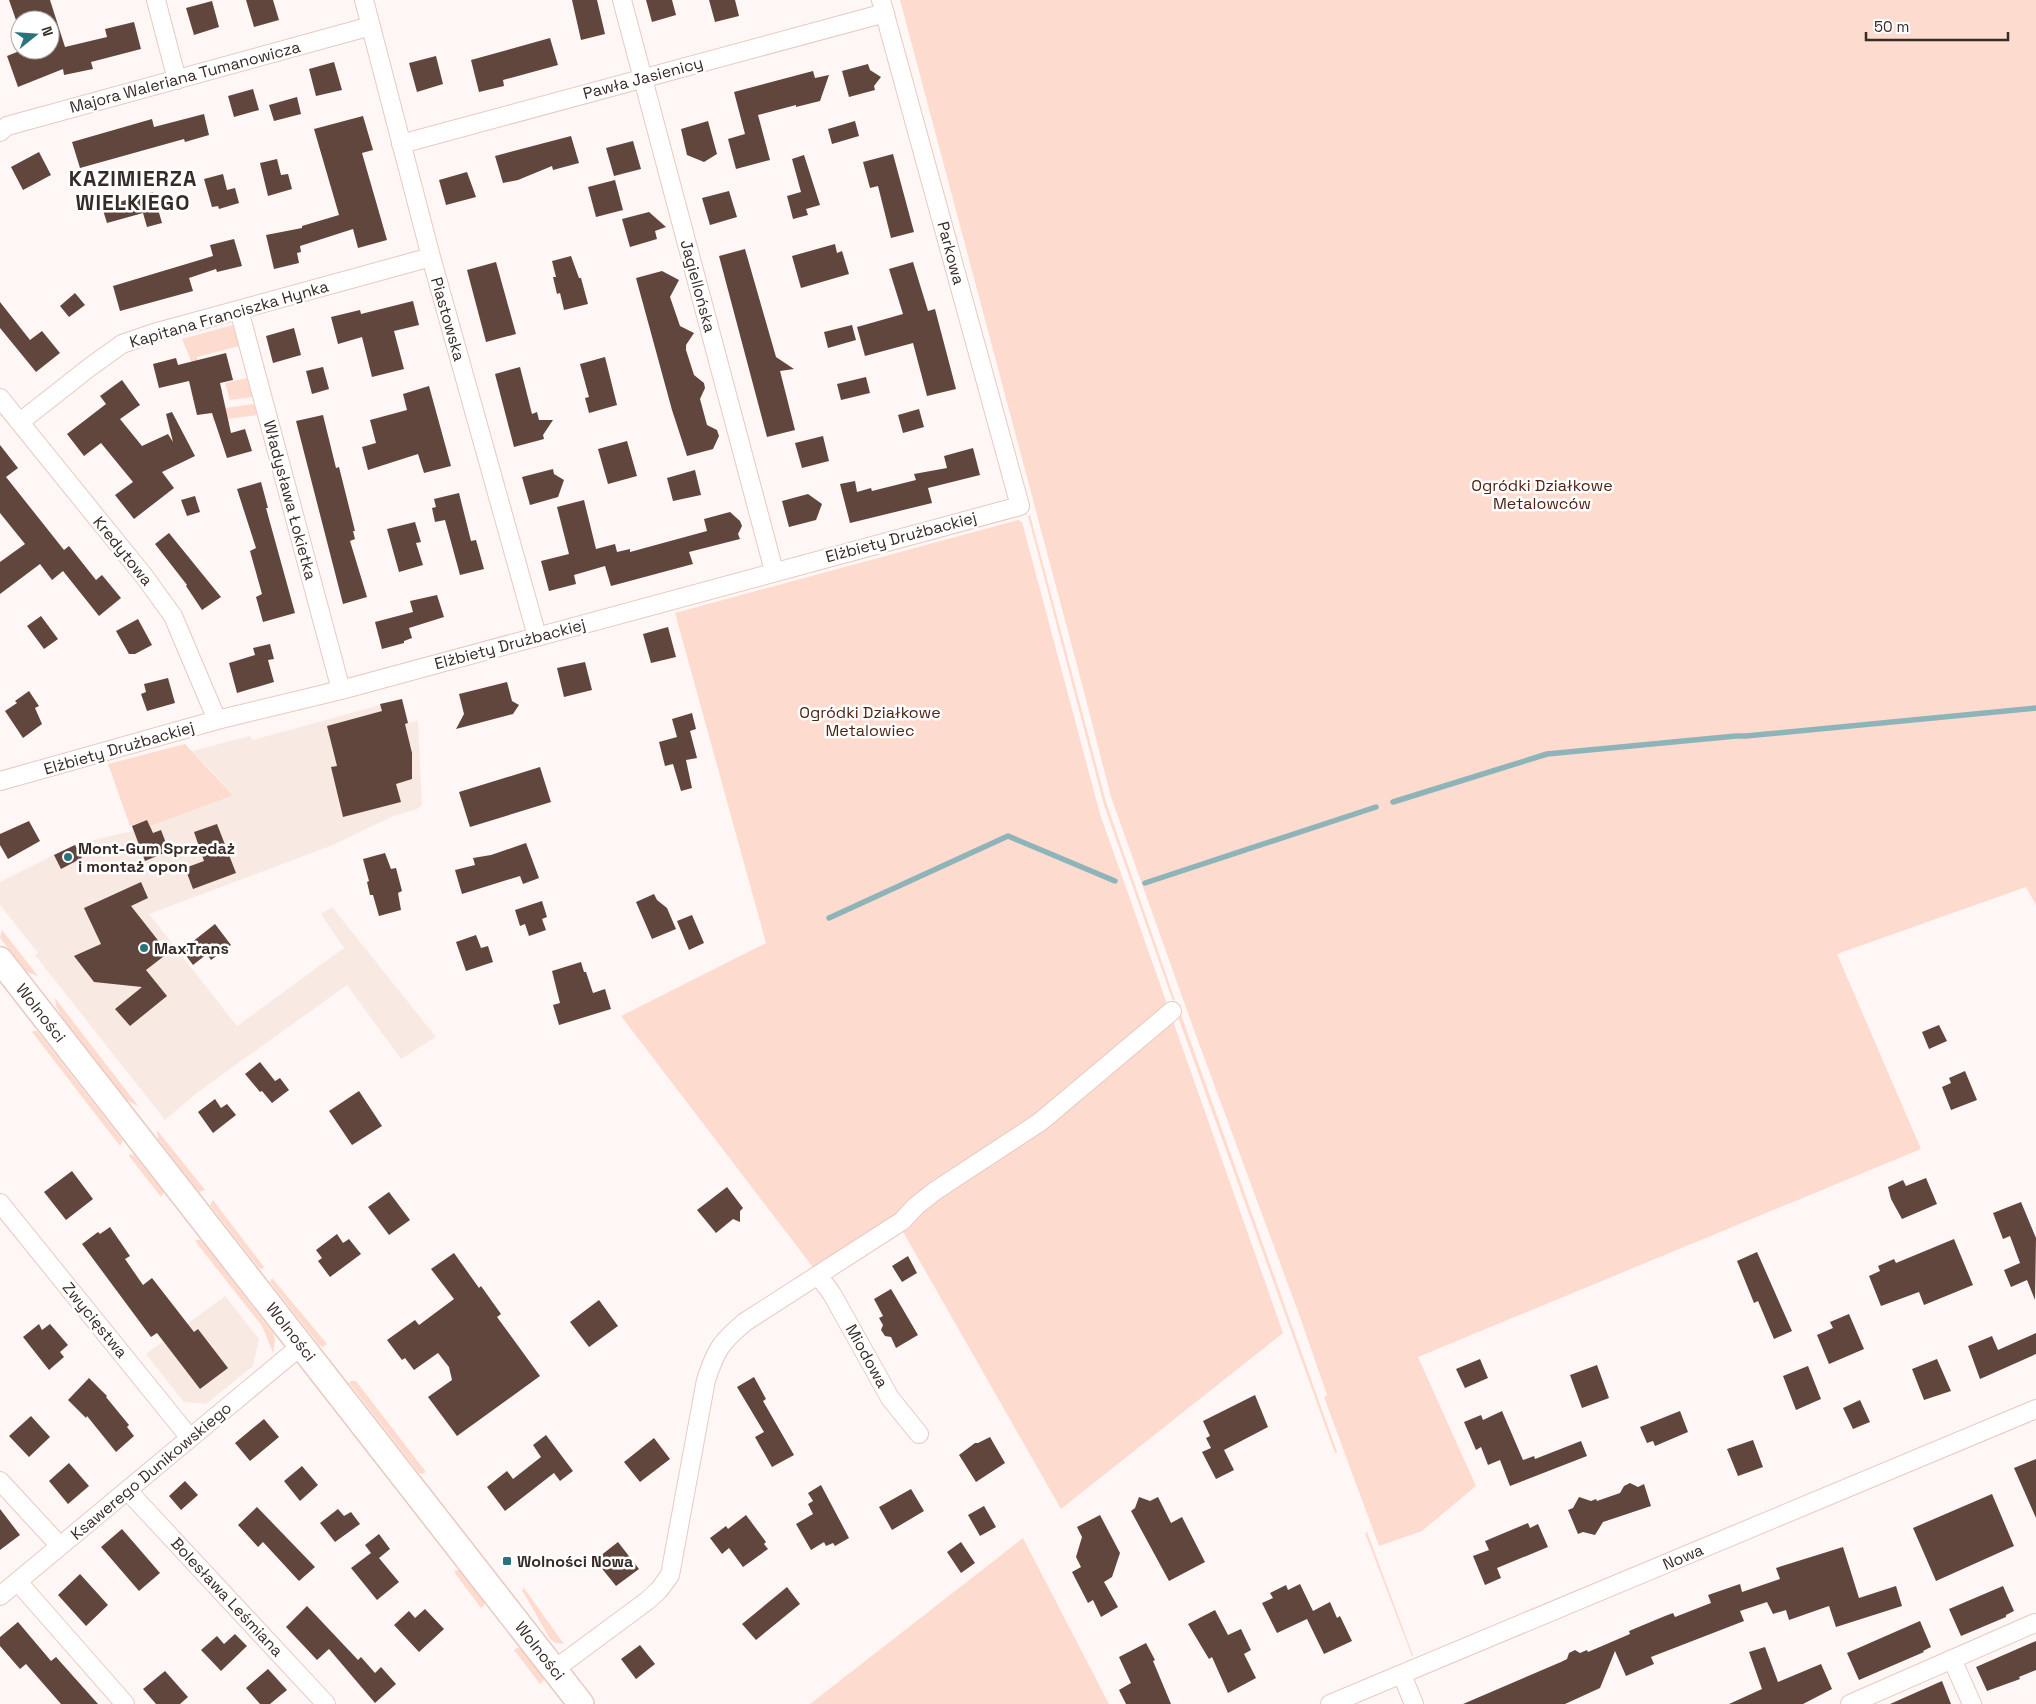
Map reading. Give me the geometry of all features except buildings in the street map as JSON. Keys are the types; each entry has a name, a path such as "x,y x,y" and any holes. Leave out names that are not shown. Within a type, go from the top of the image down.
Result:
{"main road":[{"name":"Wolności","path":"0,960 581,1704"}],"street":[{"path":"156,0 176,80"},
{"name":"Piastowska","path":"364,0 400,144 537,636"},
{"name":"Jagiellońska","path":"622,0 774,571"},
{"name":"Pawła Jasienicy","path":"400,144 644,78 883,7"},
{"name":"Parkowa","path":"883,7 1020,506"},
{"name":"Majora Waleriana Tumanowicza","path":"2,123 176,80 371,26"},
{"name":"Kapitana Franciszka Hynka","path":"20,422 122,344 154,333 431,257"},
{"name":"Władysława Łokietka","path":"239,310 341,690"},
{"name":"Kredytowa","path":"0,398 144,576 173,616 217,720"},
{"name":"Elżbiety Drużbackiej","path":"0,781 217,720 341,690 774,571 1020,506"},
{"path":"555,1669 647,1601 660,1590 670,1574 706,1380 715,1354 730,1334 745,1322 902,1221 916,1206 935,1191 1040,1122 1172,1011"},
{"name":"Zwycięstwa","path":"0,1203 190,1438"},
{"name":"Miodowa","path":"818,1275 832,1294 890,1398 919,1434"},
{"name":"Ksawerego Dunikowskiego","path":"0,1596 302,1345"},
{"name":"Nowa","path":"1330,1704 2036,1409"},
{"path":"0,1481 60,1546"},
{"name":"Bolesława Leśmiana","path":"128,1491 326,1704"},
{"path":"18,1582 126,1704"},
{"path":"1850,1704 2035,1623"},
{"path":"1952,1659 1972,1704"},
{"path":"1402,1675 1414,1704"}],"shaded area":[{"path":"402,699 408,723 418,721 422,805 417,809 391,817 333,845 149,914 237,1026 344,948 321,914 332,907 436,1037 401,1059 347,985 198,1092 165,1120 35,955 38,953 0,905 0,882 75,844 133,831 132,826 147,820 150,826 231,792 192,751 250,736 253,740"},
{"path":"225,1296 259,1339 253,1366 206,1404 184,1402 146,1354"}],"green space":[{"name":"Ogródki Działkowe Metalowców","path":"900,0 2036,0 2036,905 2026,887 1837,954 1921,1149 1418,1357 1476,1486 1422,1531 1379,1546 1324,1397 1327,1395 1300,1317 1194,1030 1111,797"},
{"path":"233,325 239,346 197,357 209,398 206,398 182,339"},
{"path":"247,378 252,397 230,400 225,383"},
{"path":"254,404 257,415 213,421 212,413 226,411 226,408"},
{"path":"1030,515 1106,802 1175,1000 1173,1001 1104,805 1028,516"},
{"name":"Ogródki Działkowe Metalowiec","path":"1018,520 1022,522 1100,814 1283,1333 1061,1509 894,1216 837,1259 815,1270 621,1016 766,943 675,613"},
{"path":"185,744 231,793 231,796 150,826 147,820 130,826 108,764"},
{"path":"2,930 38,976 27,972 0,938"},
{"path":"55,998 139,1107 127,1100 62,1017 56,1006"},
{"path":"1180,1012 1337,1452 1335,1453 1177,1014"},
{"path":"37,1031 123,1141 120,1146 32,1032"},
{"path":"157,1130 205,1190 199,1192 158,1139"},
{"path":"131,1154 134,1155 164,1192 161,1197 129,1156"},
{"path":"213,1200 264,1267 262,1269 259,1268 210,1205"},
{"path":"201,1240 273,1333 275,1340 273,1353 262,1326 195,1241"},
{"path":"272,1278 327,1344 323,1347 320,1346 270,1282"},
{"path":"356,1381 426,1472 423,1474 419,1473 349,1383"},
{"path":"1367,1532 1413,1655 1412,1656 1365,1533"},
{"path":"1023,1538 1109,1704 810,1704"},
{"path":"460,1570 485,1602 484,1606 481,1608 454,1572"},
{"path":"524,1588 564,1644 556,1643 550,1639 522,1590"},
{"path":"520,1648 544,1678 540,1684 514,1650"}],"waterway":[{"path":"1393,802 1547,754 2036,708"},
{"path":"1145,883 1376,807"},
{"path":"829,918 1008,836 1115,881"}],"place":[{"name":"Mont-Gum Sprzedaż i montaż opon","path":"68,857"},
{"name":"MaxTrans","path":"144,948"},
{"name":"Wolności Nowa","path":"507,1561"}],"district":[{"name":"KAZIMIERZA WIELKIEGO","path":"133,190"}]}
